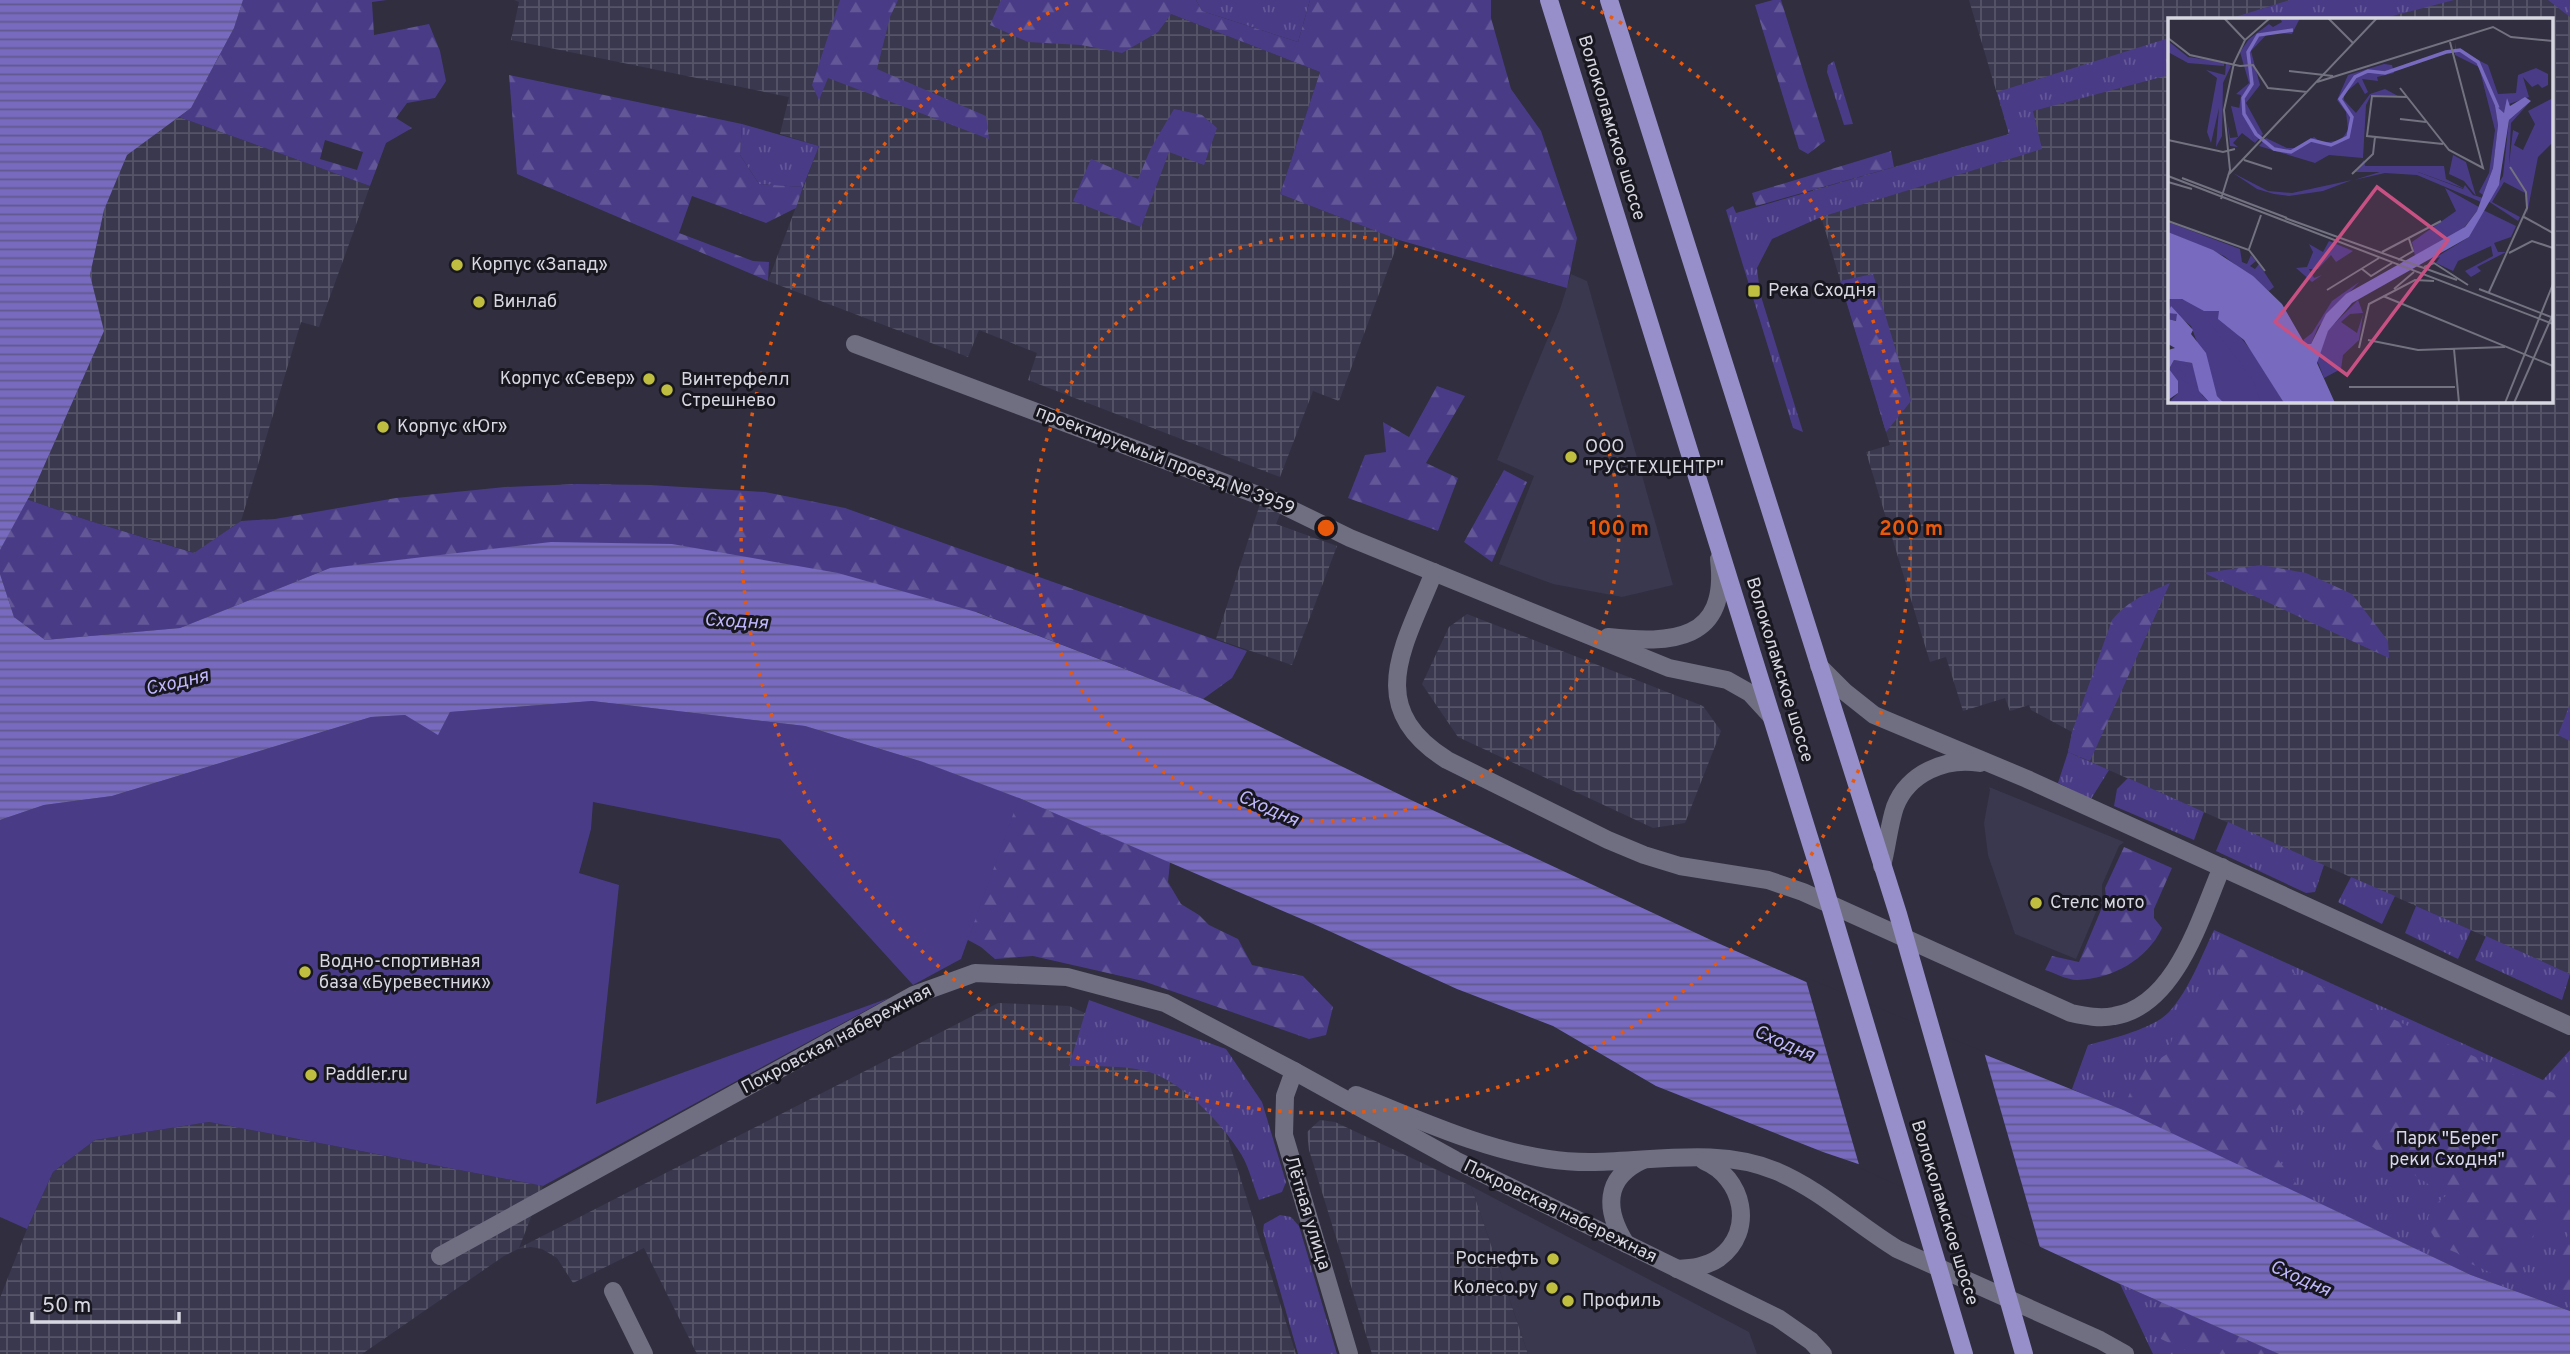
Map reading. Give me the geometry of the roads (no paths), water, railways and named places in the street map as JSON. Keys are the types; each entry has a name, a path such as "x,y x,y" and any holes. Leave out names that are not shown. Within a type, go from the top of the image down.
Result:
{"main road":[{"name":"Волоколамское шоссе","path":"1549,0 1822,879 1964,1354"},
{"name":"Волоколамское шоссе","path":"1609,0 1898,914 2024,1354"}],"street":[{"name":"проектируемый проезд № 3959","path":"855,344 1274,500 1350,538 1669,668 1727,680 1750,694 1772,717"},
{"name":"проектируемый проезд № 3959","path":"1587,634 1647,641 1689,634 1705,620 1718,598 1721,586 1718,545"},
{"path":"1434,572 1398,666 1397,696 1411,730 1425,747 1447,760 1608,840 1644,855 1680,866 1768,880 1803,892 2071,1013 2095,1017 2116,1016 2136,1009 2167,984 2179,964 2222,867"},
{"path":"1819,666 1845,692 1874,715 2001,767 2570,1026"},
{"path":"1882,866 1896,807 1908,787 1919,776 1931,768 1967,761 2001,767"},
{"name":"Покровская набережная","path":"440,1256 914,995 975,973 1067,977 1165,1003 1455,1160 1778,1318 1811,1341 1823,1354"},
{"name":"Покровская набережная","path":"1294,1071 1478,1142 1548,1159 1582,1161 1698,1158 1744,1162 1775,1170 1820,1195 1869,1232 1897,1249 2100,1340 2125,1354"},
{"name":"Лётная улица","path":"1294,1071 1285,1096 1284,1135 1349,1354"},
{"path":"1677,1269 1701,1266 1719,1258 1728,1250 1740,1229 1741,1201 1736,1189 1726,1175 1713,1164 1698,1158"},
{"path":"1626,1244 1610,1212 1611,1196 1625,1172 1634,1164 1647,1159"},
{"path":"613,1291 644,1354"}],"water":[{"path":"0,0 243,0 234,28 191,108 127,155 104,210 90,275 104,331 36,484 0,550"},
{"name":"Сходня","path":"551,542 672,544 838,573 976,612 1203,699 1711,940 1831,993 2123,1110 2471,1275 2570,1311 2570,1354 2279,1354 2120,1284 1876,1170 1656,1086 1553,1026 1457,989 1318,926 1019,798 923,762 805,726 592,701 450,712 438,735 405,715 371,717 112,796 44,805 0,820 0,574 14,617 45,640 180,628 330,568"}],"place":[{"name":"Корпус «Запад»","path":"457,265"},
{"name":"Река Сходня","path":"1754,291"},
{"name":"Винлаб","path":"479,302"},
{"name":"Корпус «Север»","path":"649,379"},
{"name":"Винтерфелл Стрешнево","path":"667,390"},
{"name":"Корпус «Юг»","path":"383,427"},
{"name":"ООО \"РУСТЕХЦЕНТР\"","path":"1571,457"},
{"name":"Стелс мото","path":"2036,903"},
{"name":"Водно-спортивная база «Буревестник»","path":"305,972"},
{"name":"Paddler.ru","path":"311,1075"},
{"name":"Роснефть","path":"1553,1259"},
{"name":"Колесо.ру","path":"1552,1288"},
{"name":"Профиль","path":"1568,1301"}],"park label":[{"name":"Парк \"Берег реки Сходня\"","path":"2447,1149"}]}
